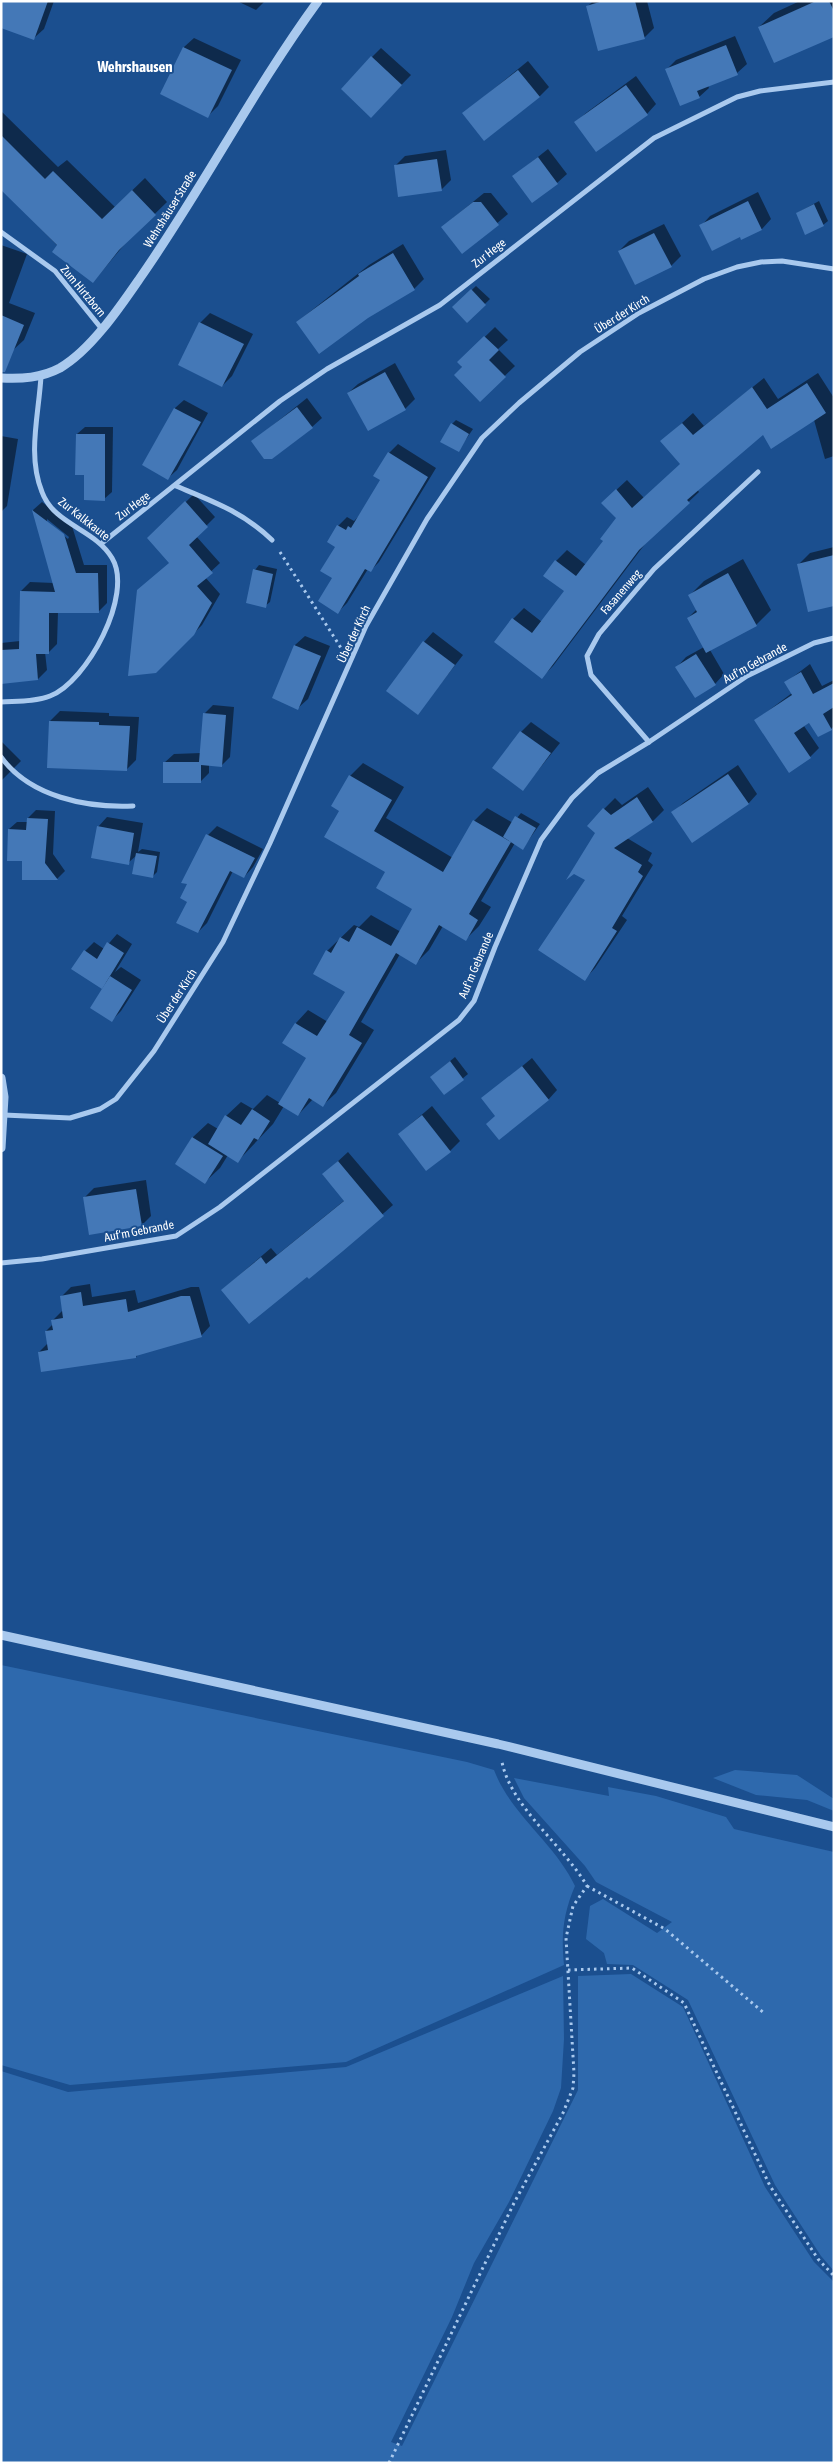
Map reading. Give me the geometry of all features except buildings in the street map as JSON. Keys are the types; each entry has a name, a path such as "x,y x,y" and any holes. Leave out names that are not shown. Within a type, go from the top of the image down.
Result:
{"street":[{"name":"Wehrshäuser Straße","path":"1,378 41,376 70,360 101,328 148,267 290,42 318,1"},
{"name":"Zur Hege","path":"102,542 176,486 280,401 319,374 440,305 654,138 736,97 760,91 834,82"},
{"name":"Zum Hirtzborn","path":"1,232 55,271 101,328"},
{"name":"Über der Kirch","path":"4,1115 70,1118 86,1114 116,1099 133,1080 154,1051 223,942 351,664 366,626 427,519 482,438 518,403 580,352 639,313 704,279 737,267 782,261 834,269"},
{"name":"Zur Kalkkaute","path":"1,702 27,701 51,696 91,660 102,641 111,618 117,581 114,560 102,542 54,511 46,502 41,490 35,450 35,421 41,376"},
{"name":"Fasanenweg","path":"649,742 591,675 586,656 599,634 654,569 758,472"},
{"path":"176,486 233,510 254,523 272,540"},
{"name":"Auf'm Gebrande","path":"1,1263 42,1259 176,1236 220,1207 460,1020 474,1001 530,863 554,821 598,773 649,742 747,676 814,643 834,638"},
{"path":"1,757 9,768 28,783 59,795 99,806 133,806"},
{"path":"1,1078 4,1115 1,1148"},
{"path":"1,1635 498,1744 834,1827"}],"path":[{"path":"272,540 351,664"},
{"path":"498,1744 505,1778 516,1797 578,1872 587,1886 665,1928 764,2013"},
{"path":"389,2463 514,2203 563,2113 572,2088 574,2073 568,1998 566,1938 573,1906 587,1886"},
{"path":"568,1970 632,1968 684,2003 770,2186 818,2259 834,2276"}],"shaded area":[{"path":"1,1665 467,1762 494,1770 511,1801 556,1856 575,1886 564,1925 564,1965 346,2062 70,2085 1,2065"},
{"path":"735,1770 797,1775 834,1799 834,1811 807,1800 756,1795 713,1778"},
{"path":"514,1778 609,1796 608,1787 656,1796 726,1817 734,1829 834,1852 834,2271 821,2256 775,2185 688,2000 633,1965 607,1964 604,1953 586,1939 590,1906 603,1899 657,1933 672,1922 596,1882 585,1866 524,1798"},
{"path":"631,1974 683,2007 765,2187 814,2262 834,2282 834,2463 1,2463 1,2071 68,2092 346,2067 563,1976 564,2039 561,2088 553,2111 509,2202 474,2263 452,2317 391,2442 402,2446 578,2090 578,1976"}],"district":[{"name":"Wehrshausen","path":"135,66"}]}
